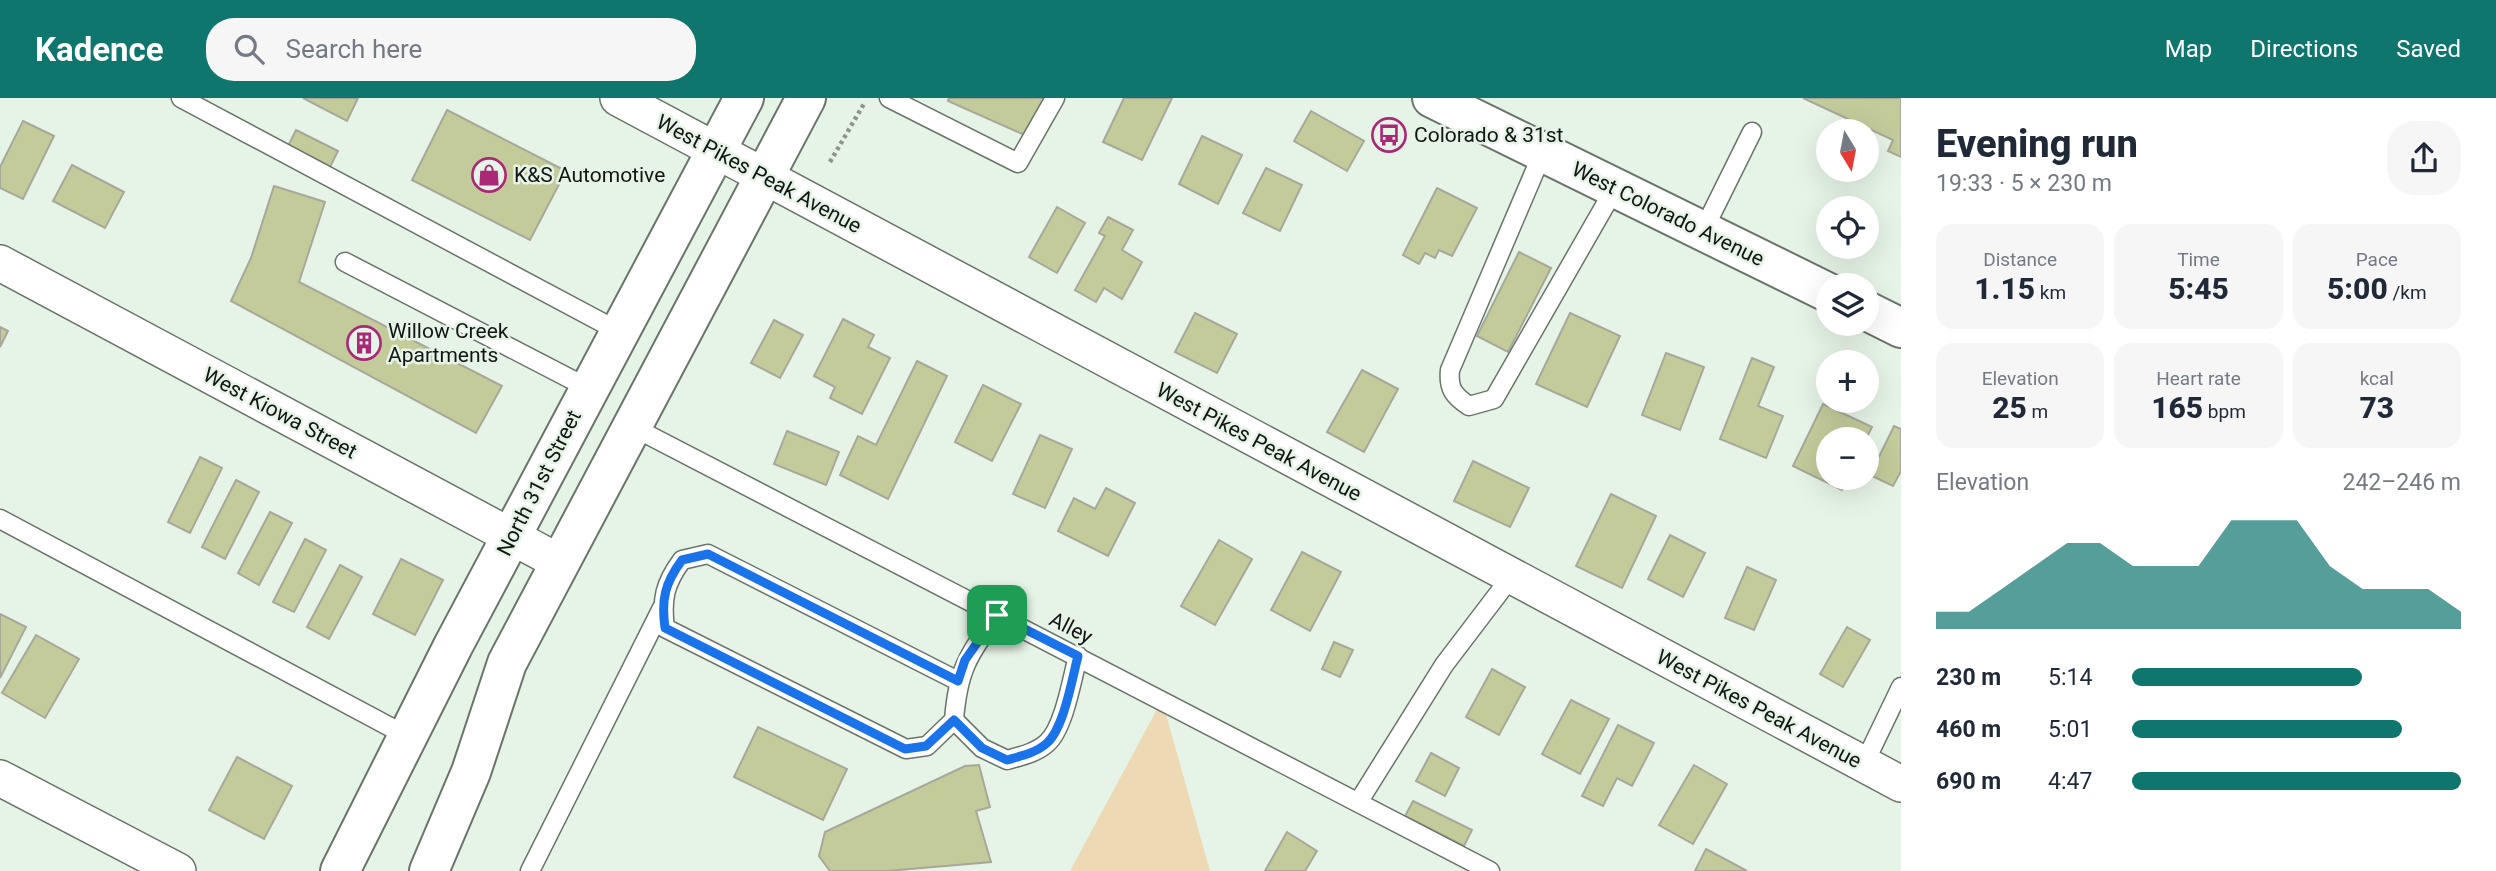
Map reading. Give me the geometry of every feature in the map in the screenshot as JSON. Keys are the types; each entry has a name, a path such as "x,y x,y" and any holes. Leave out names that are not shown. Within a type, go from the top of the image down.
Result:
{"main road":[{"name":"North 31st Street","path":"340,871 588,388 744,98"},
{"path":"429,871 471,772 507,663 806,98"},
{"name":"West Colorado Avenue","path":"1432,98 1816,287"},
{"path":"1879,318 1901,328"}],"street":[{"name":"West Pikes Peak Avenue","path":"618,98 1901,784"},
{"name":"West Kiowa Street","path":"0,263 559,562"},
{"path":"0,778 178,871"}],"lane":[{"path":"181,98 618,331"},
{"path":"889,98 925,105 1018,163 1055,98"},
{"path":"1703,231 1752,132"},
{"path":"1543,152 1450,370 1449,382 1453,394 1469,406 1494,399 1615,188"},
{"path":"345,262 588,388"},
{"name":"Alley","path":"631,426 1490,871"},
{"path":"0,519 407,736"},
{"path":"958,681 708,554 682,560 666,582 662,608 665,628 905,749 926,746 954,720 958,681 965,660 997,615"},
{"path":"1359,802 1444,665 1511,577"},
{"path":"530,871 662,608"},
{"path":"954,720 982,748 1007,760 1030,754 1049,742 1061,718 1078,656"},
{"path":"1864,764 1901,687"}],"path":[{"path":"830,162 867,98"}],"shaded area":[{"path":"1162,700 1210,871 1070,871"}],"building":[{"path":"303,98 358,98 347,121"},
{"path":"949,98 1047,98 1029,137 948,101"},
{"path":"1124,98 1172,98 1142,160 1103,142"},
{"path":"1803,98 1901,98 1901,157 1888,151 1893,140 1880,134 1880,119 1848,119"},
{"name":"K&S Automotive","path":"447,110 566,171 530,240 412,180"},
{"path":"1311,111 1364,141 1347,171 1294,141"},
{"path":"23,121 54,136 23,199 0,188 0,167"},
{"path":"296,130 338,151 329,169 287,148"},
{"path":"1202,136 1242,155 1218,204 1179,184"},
{"path":"72,165 124,192 105,228 53,201"},
{"path":"1266,168 1302,185 1280,231 1243,213"},
{"name":"Willow Creek Apartments","path":"274,186 325,202 299,282 502,386 476,433 231,301 251,258"},
{"path":"1437,188 1477,208 1452,256 1439,250 1435,258 1425,253 1419,264 1403,255"},
{"path":"1057,207 1085,223 1057,273 1029,257"},
{"path":"1108,217 1133,230 1122,250 1142,262 1122,299 1104,288 1096,302 1075,290 1105,236 1099,233"},
{"path":"1519,252 1551,268 1508,352 1477,336"},
{"path":"1195,313 1237,334 1217,373 1175,352"},
{"path":"1570,313 1620,336 1587,407 1536,384"},
{"path":"843,319 874,335 868,347 890,358 862,414 830,398 835,387 814,376"},
{"path":"774,320 803,335 780,378 751,363"},
{"path":"0,327 8,331 0,347"},
{"path":"1666,353 1704,367 1680,430 1642,415"},
{"path":"1752,358 1774,367 1758,406 1783,416 1766,458 1720,439"},
{"path":"917,361 947,376 888,499 840,475 858,436 876,445"},
{"path":"1362,370 1398,389 1364,452 1327,432"},
{"path":"983,385 1021,404 992,461 955,442"},
{"path":"1819,413 1842,413 1872,427 1816,427 1816,477 1793,466"},
{"path":"1894,426 1901,429 1901,471 1893,486 1879,479 1879,457"},
{"path":"787,431 839,452 826,485 774,464"},
{"path":"1040,435 1072,449 1045,508 1013,494"},
{"path":"200,457 222,468 190,533 168,522"},
{"path":"1473,461 1529,488 1510,527 1454,501"},
{"path":"236,480 259,492 225,559 202,547"},
{"path":"1106,488 1135,503 1108,556 1058,531 1074,498 1095,509"},
{"path":"1611,494 1656,516 1622,588 1576,566"},
{"path":"270,512 292,523 259,585 238,573"},
{"path":"1670,535 1705,553 1683,597 1648,579"},
{"path":"305,539 326,550 294,612 273,602"},
{"path":"1219,540 1252,559 1215,625 1181,606"},
{"path":"1302,552 1341,572 1310,631 1271,610"},
{"path":"401,559 443,580 415,635 373,614"},
{"path":"340,565 362,577 329,639 307,627"},
{"path":"1747,567 1776,580 1754,630 1725,618"},
{"path":"0,614 26,627 0,678"},
{"path":"1847,627 1870,640 1843,687 1820,674"},
{"path":"36,635 79,659 45,718 2,693"},
{"path":"1334,642 1353,650 1340,677 1322,669"},
{"path":"1492,669 1525,687 1499,735 1466,717"},
{"path":"1571,700 1609,719 1580,774 1542,754"},
{"path":"1618,725 1654,743 1632,786 1617,778 1603,806 1582,796"},
{"path":"758,727 847,769 823,820 734,777"},
{"path":"1431,753 1459,768 1445,796 1416,781"},
{"path":"237,757 292,786 264,839 209,810"},
{"path":"979,765 990,807 976,811 991,862 887,871 830,871 819,856 825,832 965,766"},
{"path":"1694,765 1727,784 1693,844 1659,825"},
{"path":"1413,801 1472,830 1464,846 1405,816"},
{"path":"1287,832 1317,851 1305,871 1265,871"},
{"path":"1706,849 1747,871 1695,871"}],"place":[{"name":"Colorado & 31st","path":"1389,135"},
{"name":"K&S Automotive","path":"489,175"},
{"name":"Willow Creek Apartments","path":"364,343"}],"route":[{"path":"708,554 958,681 965,660 997,615 1078,656 1061,718 1049,742 1030,754 1007,760 982,748 954,720 926,746 905,749 665,628 662,608 666,582 682,560 708,554"}]}
